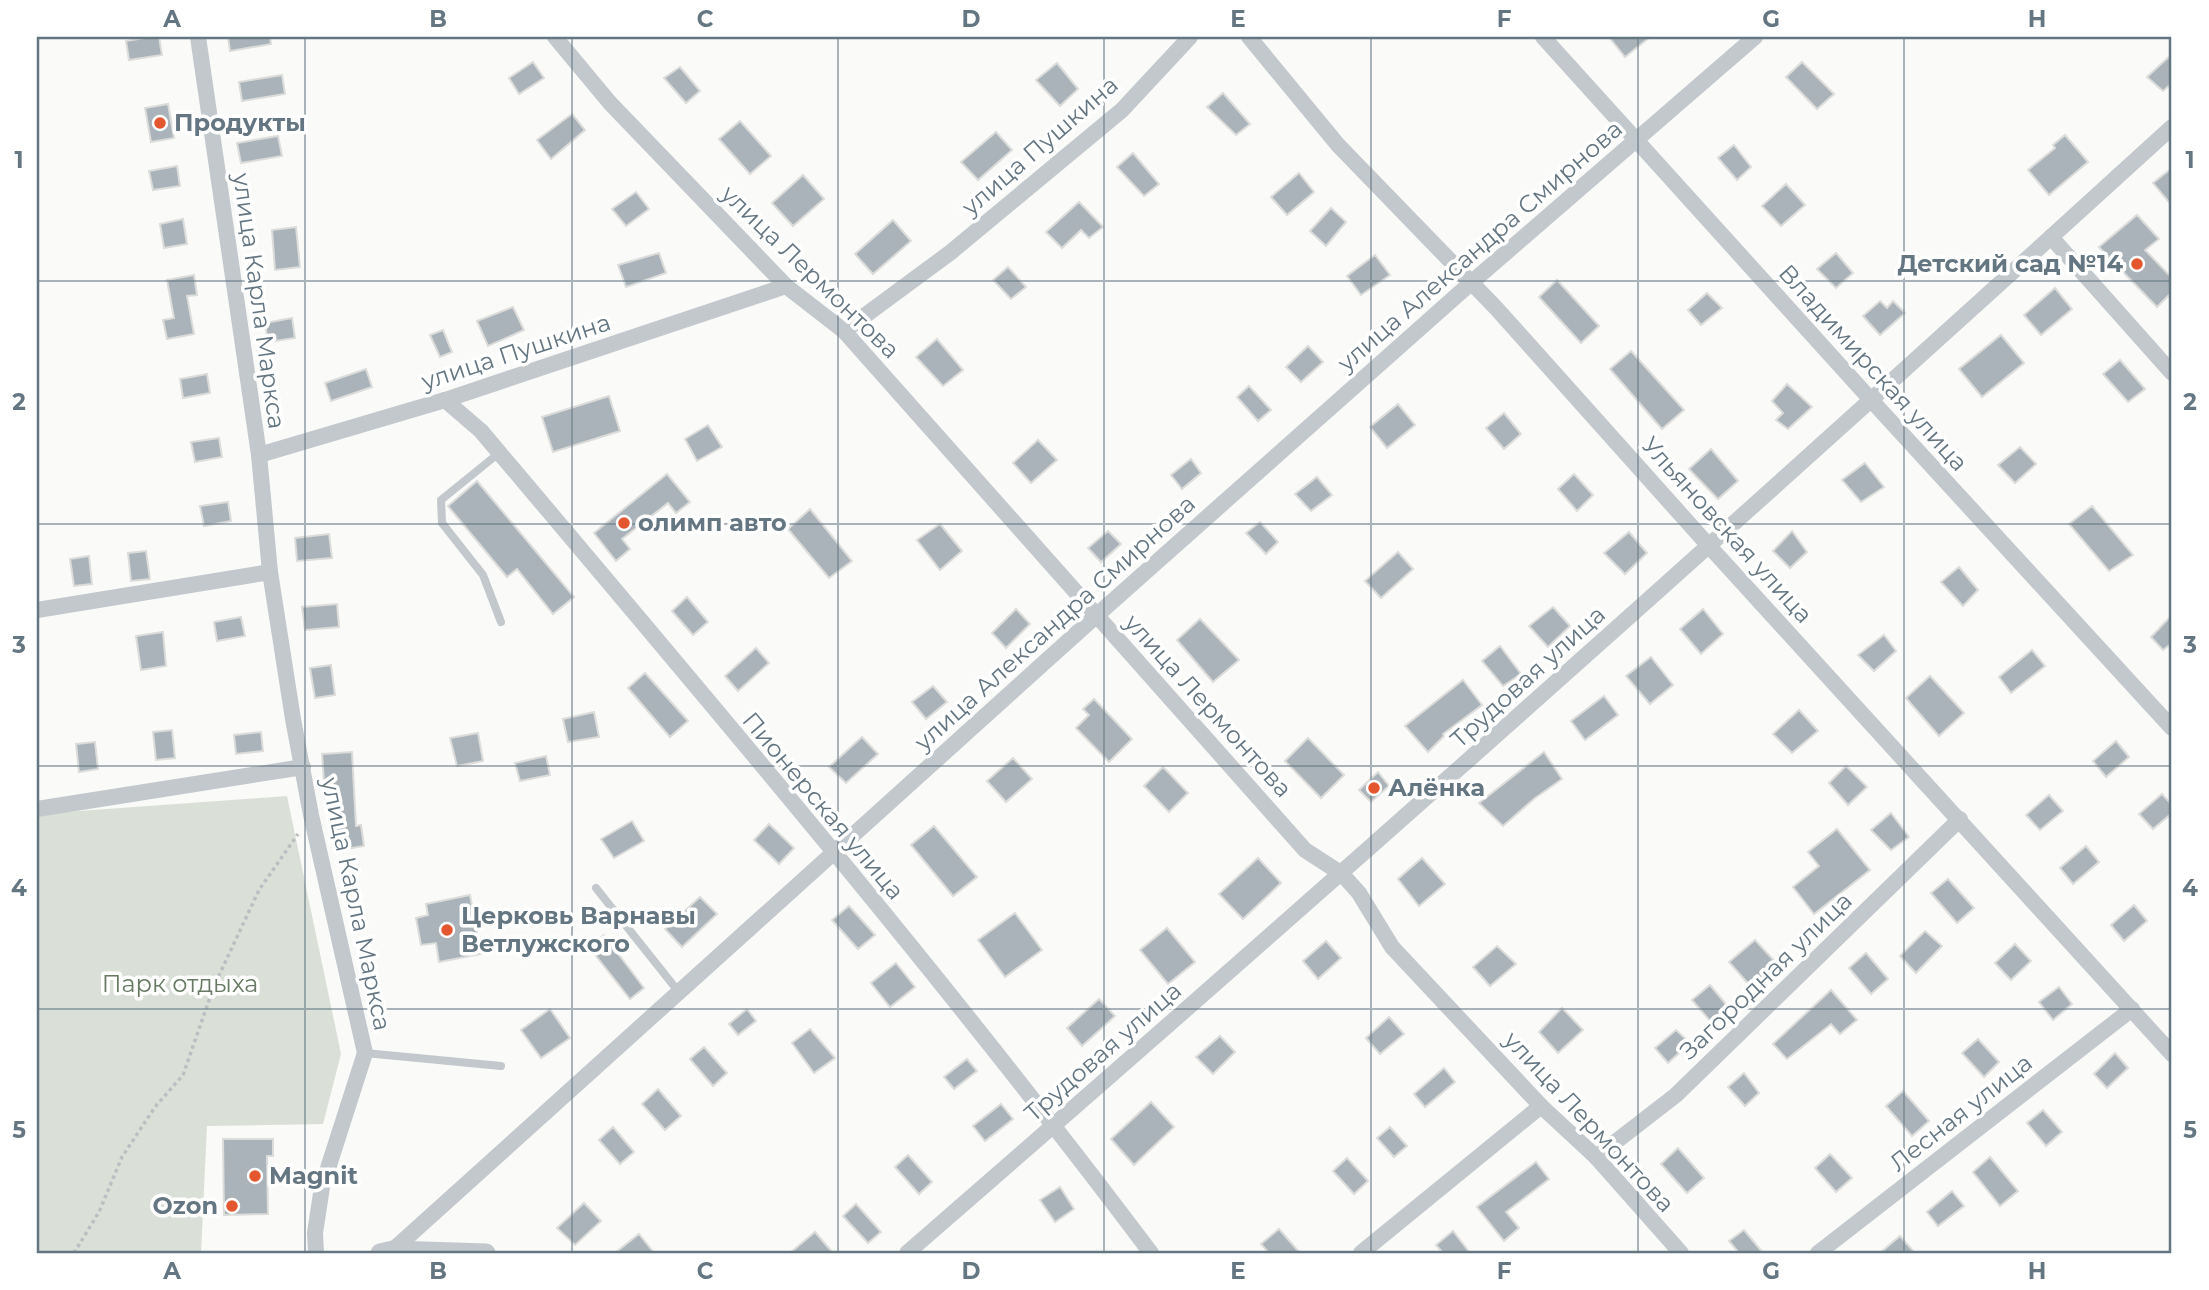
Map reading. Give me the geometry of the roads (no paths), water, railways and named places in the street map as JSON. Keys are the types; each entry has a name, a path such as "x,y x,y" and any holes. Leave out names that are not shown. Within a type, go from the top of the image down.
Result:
{"street":[{"name":"улица Карла Маркса","path":"198,37 293,719 311,815 365,1053 322,1187 315,1233 316,1253"},
{"name":"улица Лермонтова","path":"555,37 610,103 786,286 844,331 1305,849 1342,874 1359,893 1392,947 1541,1106 1596,1157 1681,1253"},
{"name":"улица Пушкина","path":"844,331 951,252 1122,110 1190,37"},
{"name":"Ульяновская улица","path":"1249,37 1338,145 1472,282 2172,1054"},
{"name":"Владимирская улица","path":"1543,37 2172,728"},
{"name":"улица Александра Смирнова","path":"386,1252 1472,282 1755,37"},
{"name":"Трудовая улица","path":"907,1253 1342,874 1872,401 2172,127"},
{"path":"2052,237 2172,373"},
{"name":"улица Пушкина","path":"258,455 445,400 786,286"},
{"name":"Пионерская улица","path":"445,400 481,431 834,853 1055,1125 1152,1253"},
{"path":"37,610 271,572"},
{"name":"улица Карла Маркса","path":"37,809 303,767"},
{"name":"Загородная улица","path":"1596,1157 1676,1095 1960,819"},
{"name":"Лесная улица","path":"1818,1253 2132,1009"},
{"path":"1361,1253 1541,1106"},
{"path":"386,1252 486,1253"}],"lane":[{"path":"499,453 441,500 442,523 484,575 501,622"},
{"path":"596,888 678,991"},
{"path":"365,1053 501,1066"}],"place":[{"name":"Продукты","path":"160,123"},
{"name":"Детский сад №14","path":"2137,264"},
{"name":"олимп авто","path":"624,523"},
{"name":"Алёнка","path":"1374,788"},
{"name":"Церковь Варнавы Ветлужского","path":"447,930"},
{"name":"Magnit","path":"255,1176"},
{"name":"Ozon","path":"232,1206"}],"park label":[{"name":"Парк отдыха","path":"180,984"}]}
